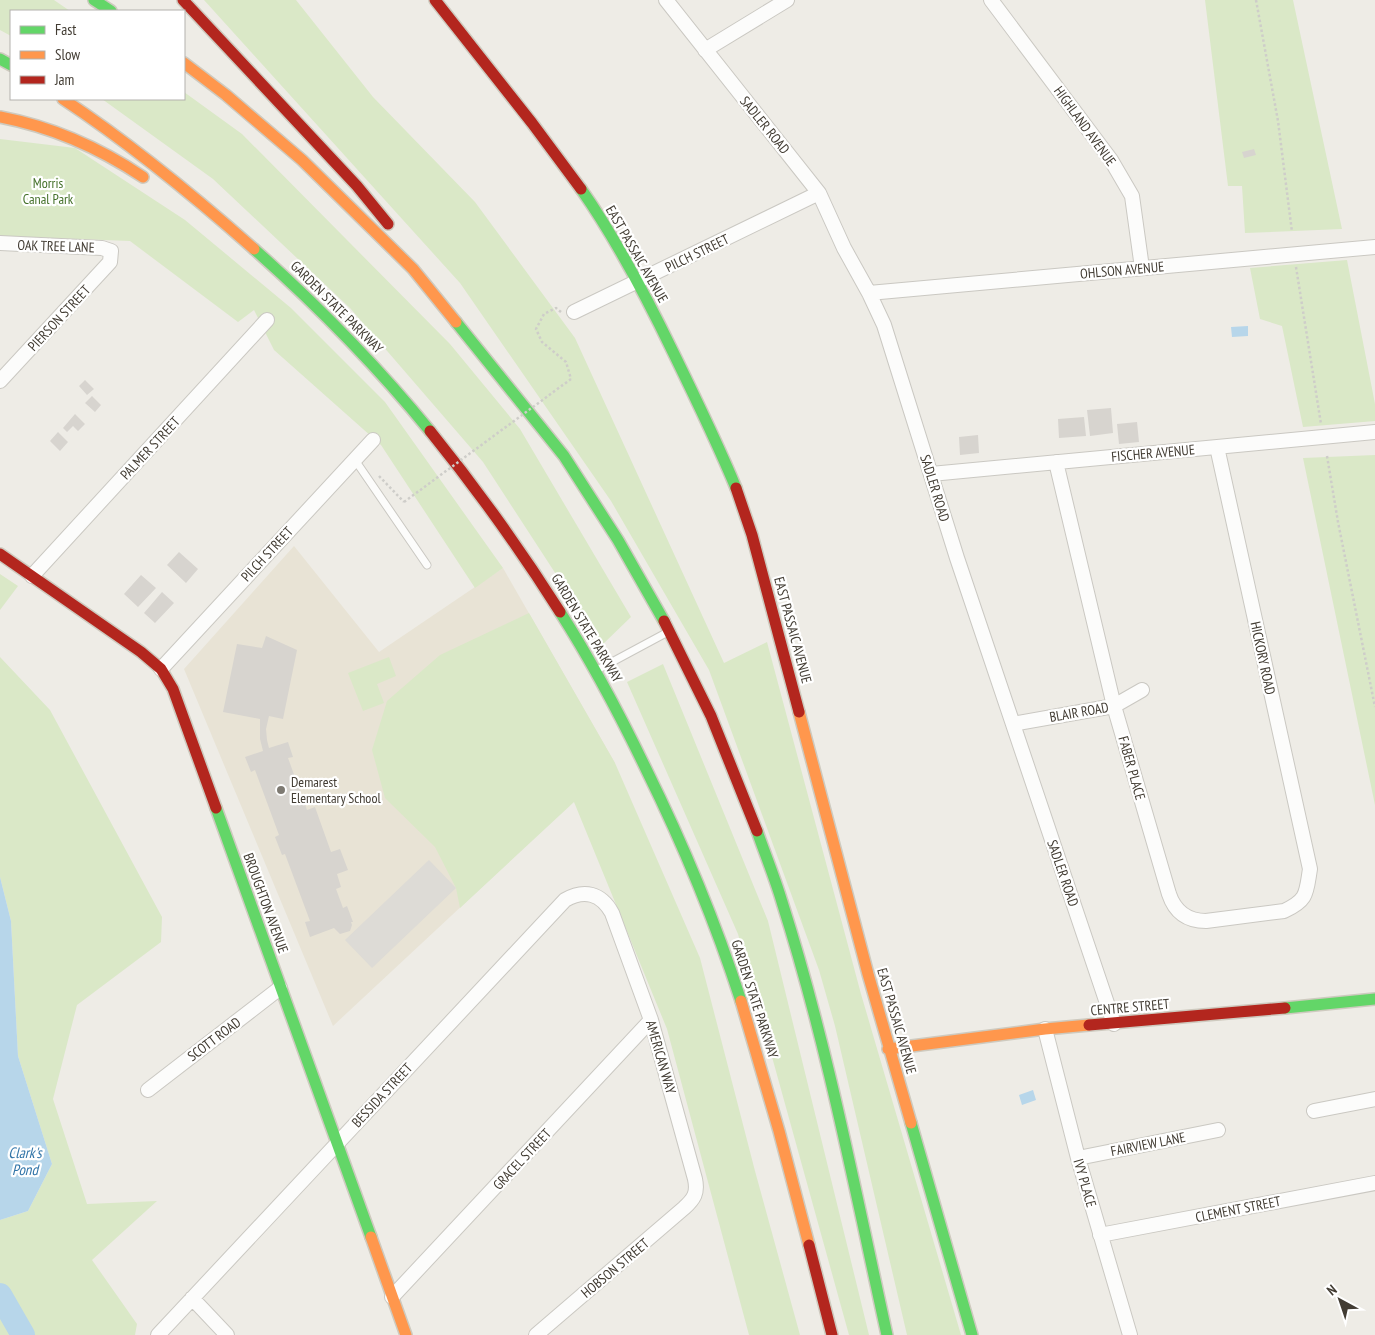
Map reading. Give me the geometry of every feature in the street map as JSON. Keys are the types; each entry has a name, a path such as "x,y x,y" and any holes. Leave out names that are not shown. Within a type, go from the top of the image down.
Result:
{"main road":[{"path":"94,0 109,10"},
{"path":"183,0 265,86 377,209 392,229 412,269"},
{"name":"EAST PASSAIC AVENUE","path":"435,0 587,198 614,239 638,281 724,458 745,514 763,574 888,1049 972,1335"},
{"path":"185,64 226,95 302,160 412,269 564,456 618,540 670,631 711,716 738,781 782,902 810,997 834,1094 887,1335"},
{"name":"GARDEN STATE PARKWAY","path":"65,100 95,120 171,177 246,240 318,306 384,375 446,449 504,525 551,595 596,670 640,752 680,839 716,927 746,1016 774,1112 832,1335"},
{"path":"0,117 52,128 81,140 109,154 150,181"},
{"path":"214,229 318,306"},
{"name":"BROUGHTON AVENUE","path":"0,554 142,652 161,669 173,689 406,1335"},
{"name":"CENTRE STREET","path":"888,1049 1045,1029 1269,1010 1375,998"}],"street":[{"name":"SADLER ROAD","path":"666,0 819,193 844,248 884,325 1013,724 1114,1024"},
{"path":"705,50 787,0"},
{"name":"HIGHLAND AVENUE","path":"991,0 1111,160 1132,196 1142,268"},
{"name":"PILCH STREET","path":"574,312 819,193"},
{"name":"OAK TREE LANE","path":"0,244 102,248 111,251"},
{"name":"OHLSON AVENUE","path":"869,293 1375,247"},
{"name":"PIERSON STREET","path":"0,381 110,262 111,251"},
{"name":"PALMER STREET","path":"32,576 268,320"},
{"name":"FISCHER AVENUE","path":"931,474 1375,432"},
{"name":"PILCH STREET","path":"161,669 373,440"},
{"name":"HICKORY ROAD","path":"1217,447 1310,869"},
{"name":"FABER PLACE","path":"1056,462 1114,706 1172,904 1187,918 1196,921 1284,912 1296,906 1304,898 1310,869"},
{"name":"BLAIR ROAD","path":"1013,724 1114,706 1142,690"},
{"name":"BESSIDA STREET","path":"158,1335 565,900 573,895 582,893 592,894 607,904 613,916"},
{"name":"AMERICAN WAY","path":"613,916 651,1020 695,1179 696,1194 693,1200"},
{"name":"SCOTT ROAD","path":"148,1090 280,988"},
{"name":"GRACEL STREET","path":"392,1297 651,1020"},
{"name":"IVY PLACE","path":"1045,1029 1078,1158 1130,1335"},
{"path":"1314,1111 1375,1099"},
{"name":"FAIRVIEW LANE","path":"1078,1158 1218,1130"},
{"name":"CLEMENT STREET","path":"1100,1236 1375,1183"},
{"name":"HOBSON STREET","path":"536,1335 693,1200"},
{"path":"192,1298 227,1335"}],"lane":[{"path":"355,460 427,565"},
{"path":"596,670 670,631"}],"path":[{"path":"1256,0 1278,121 1292,232"},
{"path":"1295,260 1322,431"},
{"path":"404,502 571,378 566,362 542,342 536,329 544,314 556,308 565,316 574,312"},
{"path":"1326,456 1375,707"}],"shaded area":[{"name":"Demarest Elementary School","path":"294,546 379,652 503,568 615,763 333,1026 184,669"},
{"path":"429,860 456,888 372,968 345,940"}],"green space":[{"path":"0,0 54,0 69,10 10,10 10,35 0,30"},
{"path":"204,0 296,0 373,97 475,202 575,338 724,663 767,642 861,994 961,1335 907,1335 835,1026 819,970 709,670 611,501 460,283"},
{"path":"1205,0 1293,0 1342,229 1245,233 1242,186 1228,186"},
{"path":"185,93 242,134 450,344 520,429 631,617 602,645 483,462 350,308 213,179 103,100 185,100"},
{"name":"Morris Canal Park","path":"0,139 75,148 185,220 291,308 385,402 503,568 475,588 381,445 274,350 254,310 238,322 130,241 0,236"},
{"path":"1347,260 1375,404 1375,421 1303,427 1282,326 1260,319 1250,268"},
{"path":"1375,455 1375,805 1303,458"},
{"path":"0,574 18,586 0,610"},
{"path":"529,613 615,763 700,958 800,1335 749,1335 667,1029 574,802 460,908 456,888 435,847 385,798 372,750 387,701 440,655"},
{"path":"0,657 50,710 162,917 161,942 77,1005 53,1099 87,1204 157,1201 92,1260 137,1324 135,1335 0,1335 0,1220 28,1211 52,1164 18,1056 11,921 0,877"},
{"path":"389,657 396,676 377,684 384,703 363,711 348,673"},
{"path":"663,664 768,921 869,1335 849,1335 738,934 627,682"}],"water":[{"path":"1248,326 1248,336 1232,337 1231,327"},
{"name":"Clark's Pond","path":"0,877 11,921 18,1056 52,1164 28,1211 0,1220"},
{"path":"1033,1090 1036,1100 1022,1105 1019,1095"}],"building":[{"path":"1254,149 1256,155 1244,158 1242,152"},
{"path":"85,380 94,389 87,395 79,386"},
{"path":"92,396 101,405 95,412 85,403"},
{"path":"1111,408 1113,433 1090,436 1087,410"},
{"path":"75,414 85,424 78,431 73,426 67,432 63,428"},
{"path":"1084,417 1086,436 1059,438 1058,419"},
{"path":"1137,422 1139,442 1119,444 1117,424"},
{"path":"58,432 68,442 60,451 50,441"},
{"path":"978,435 979,453 960,455 959,437"},
{"path":"179,552 198,569 186,583 167,565"},
{"path":"141,575 156,588 138,607 124,594"},
{"path":"162,592 174,603 155,623 144,613"},
{"name":"Demarest Elementary School","path":"266,636 297,650 283,719 269,716 266,729 267,740 269,748 288,742 293,757 288,758 307,810 315,807 331,852 340,849 348,870 337,874 341,887 336,889 343,908 347,906 353,922 351,922 350,931 340,934 334,928 310,937 305,922 310,921 285,854 282,855 275,837 279,835 255,770 251,772 245,757 263,751 260,739 260,719 223,712 237,644 262,648"}],"waterway":[{"path":"0,1295 23,1335"}],"traffic: fast":[{"path":"94,0 109,10"},
{"path":"0,59 10,64"},
{"path":"581,189 607,228 642,289 698,403 736,488"},
{"path":"254,249 346,337 430,431"},
{"path":"456,322 564,456 618,540 664,621"},
{"path":"560,612 605,689 660,797 709,912 741,1001"},
{"path":"216,808 371,1237"},
{"path":"757,831 798,955 827,1063 887,1335"},
{"path":"1285,1008 1375,999"},
{"path":"911,1123 972,1335"}],"traffic: slow":[{"path":"185,64 226,95 302,160 413,269 456,322"},
{"path":"64,100 161,171 254,249"},
{"path":"0,117 57,132 92,147 143,177"},
{"path":"799,712 868,974 911,1123"},
{"path":"741,1001 779,1131 809,1245"},
{"path":"888,1049 1089,1025"},
{"path":"371,1237 406,1335"}],"traffic: jam":[{"path":"183,0 357,186 388,224"},
{"path":"435,0 532,123 581,189"},
{"path":"430,431 498,520 560,612"},
{"path":"736,488 752,535 799,712"},
{"path":"0,554 141,652 161,669 173,689 216,808"},
{"path":"664,621 711,716 757,831"},
{"path":"1089,1025 1285,1008"},
{"path":"809,1245 832,1335"}],"place":[{"name":"Demarest Elementary School","path":"281,790"}]}
